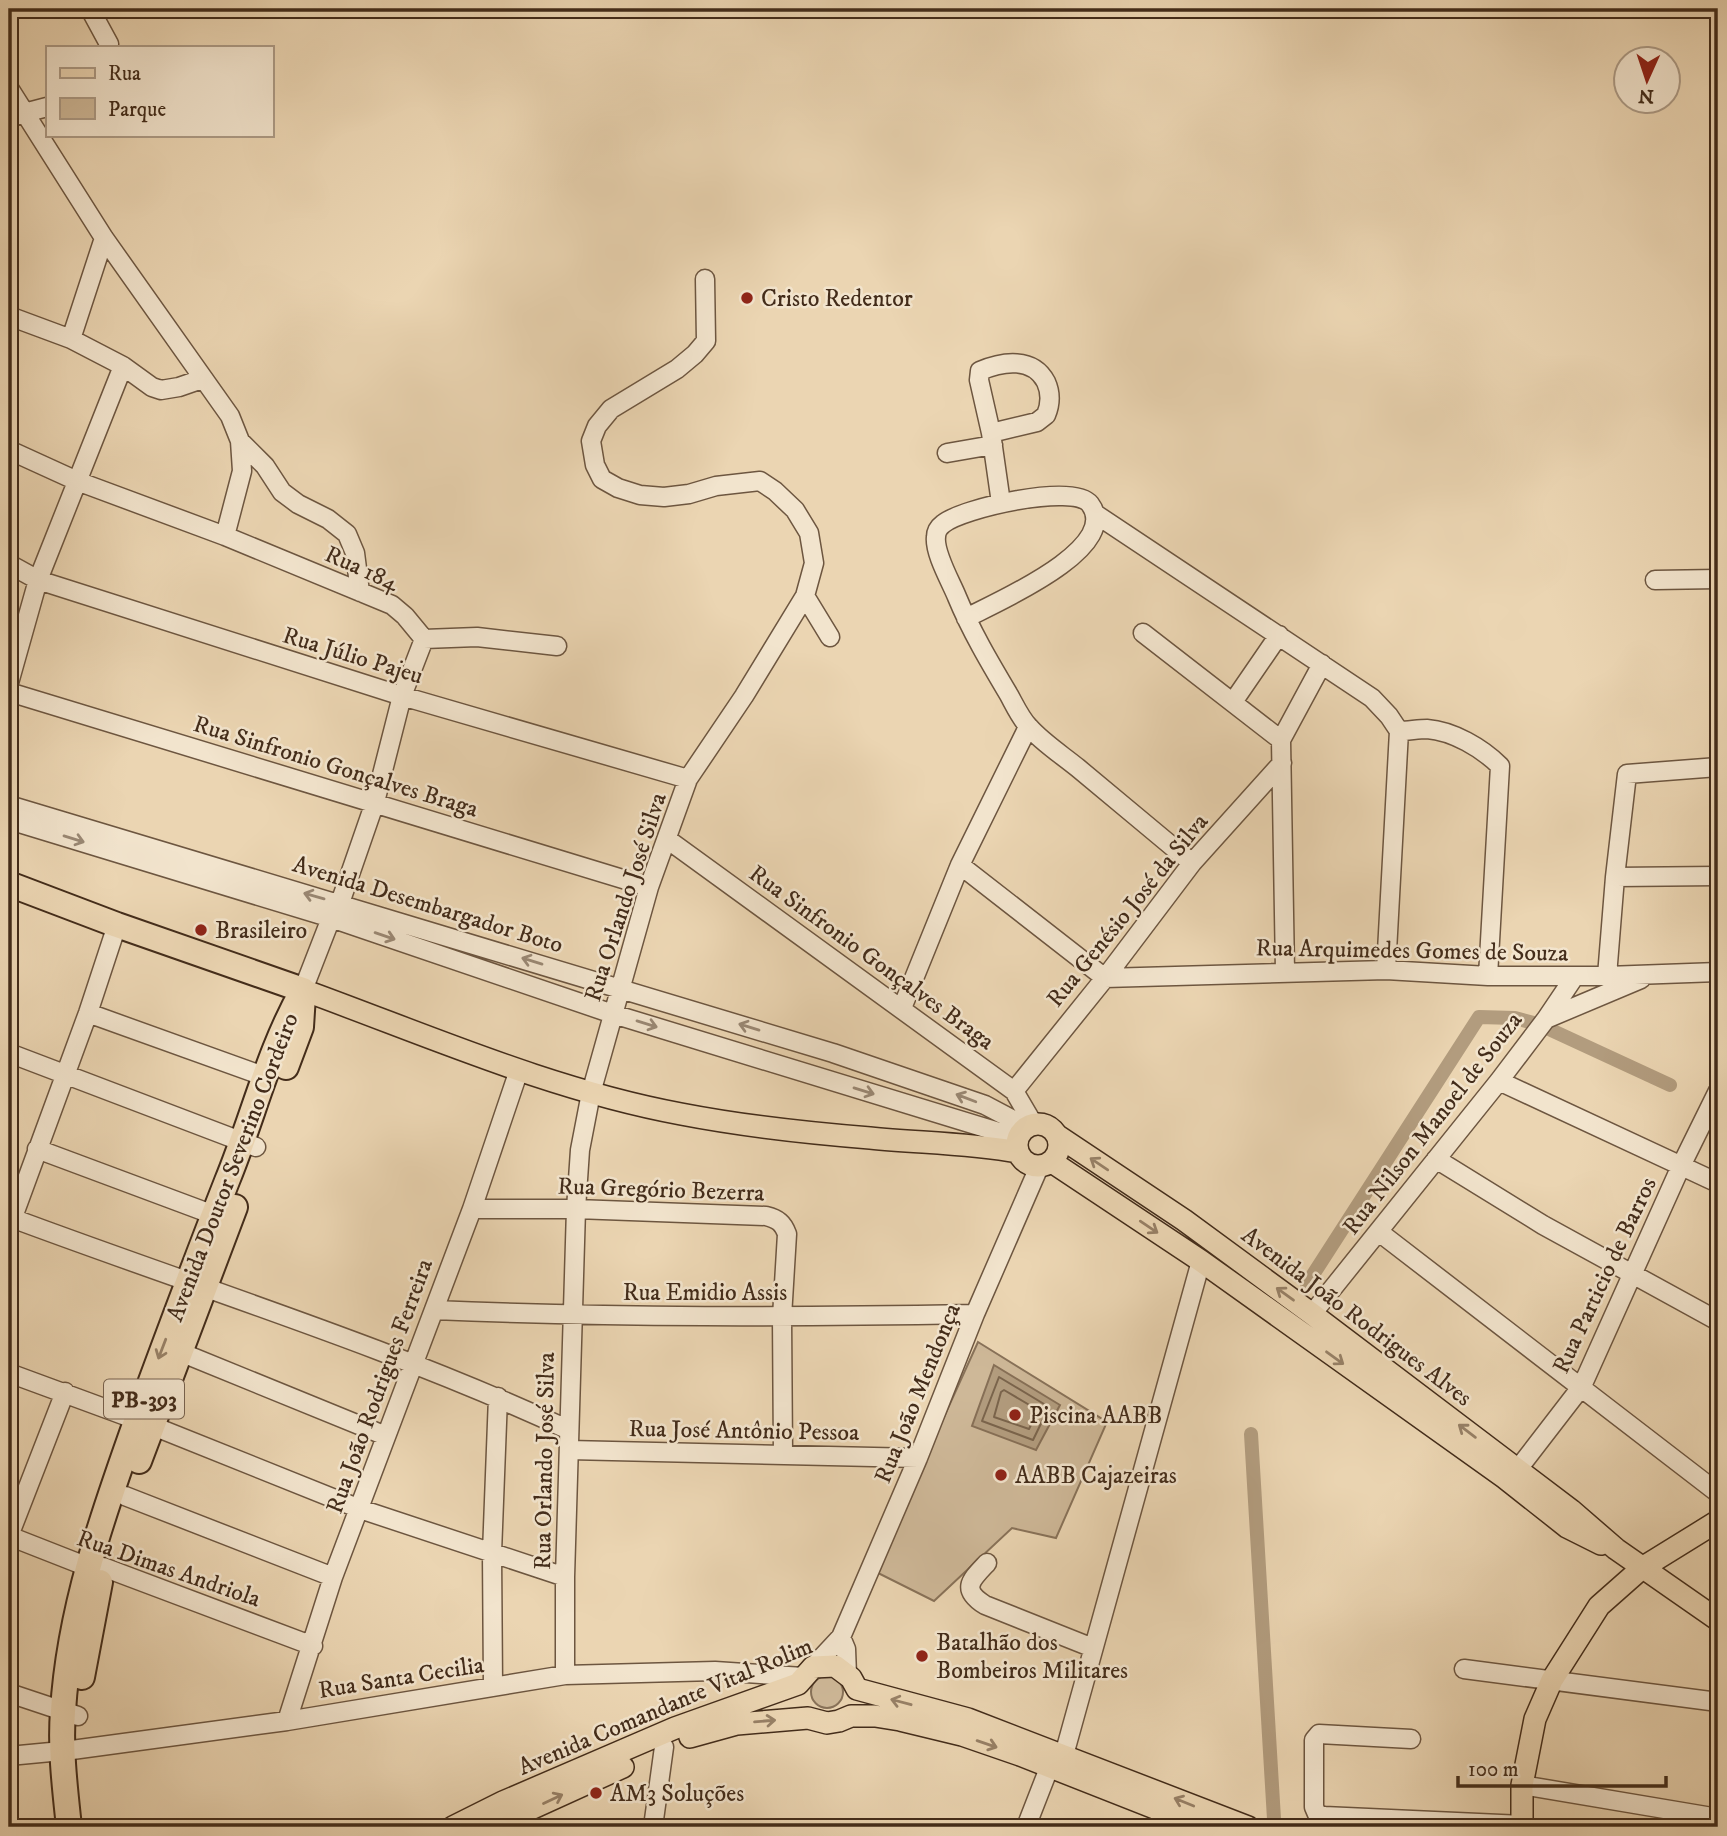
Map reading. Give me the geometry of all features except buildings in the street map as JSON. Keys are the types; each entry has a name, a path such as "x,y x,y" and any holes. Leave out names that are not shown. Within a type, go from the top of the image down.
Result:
{"highway":[{"path":"9,884 303,990"},
{"name":"Avenida Doutor Severino Cordeiro","path":"95,1567 125,1496 162,1348 198,1284 249,1145 266,1077 285,1022 303,990"},
{"name":"Avenida Doutor Severino Cordeiro","path":"69,1827 70,1714 83,1671 95,1567 145,1423 180,1352 214,1215 302,1027 303,990"},
{"name":"Avenida Doutor Severino Cordeiro","path":"70,1750 85,1827"}],"main road":[{"path":"303,990 519,1070 591,1093 681,1114 869,1138 983,1145 1024,1136 1048,1126 1058,1136 1059,1150 1046,1164 1026,1163 1024,1136"},
{"name":"Avenida João Rodrigues Alves","path":"1058,1136 1184,1220 1518,1469 1592,1526 1616,1549 1715,1616"},
{"name":"Avenida João Rodrigues Alves","path":"1046,1164 1200,1261 1505,1478 1567,1527 1616,1549"},
{"path":"1522,1826 1522,1785 1535,1719 1552,1680 1599,1606 1642,1568 1718,1521"},
{"name":"Avenida Comandante Vital Rolim","path":"453,1827 503,1802 675,1728 835,1666 852,1682 968,1719 1203,1827"},
{"path":"805,1676 801,1706 808,1718"},
{"path":"851,1716 858,1703 852,1682"},
{"name":"Avenida Comandante Vital Rolim","path":"491,1827 678,1740 737,1724 808,1718 827,1723 851,1716 875,1716 929,1726 1020,1755 1056,1761 1248,1827"}],"street":[{"path":"90,9 109,44"},
{"path":"9,88 17,115 230,416 240,441 242,471 225,536"},
{"path":"17,115 46,107"},
{"path":"71,339 104,238"},
{"name":"Rua Orlando José Silva","path":"565,1675 565,1577 576,1209 580,1150 591,1093 649,887 688,779 744,696 805,596 814,563 809,533 795,510 760,481 716,486 690,494 664,497 640,495 618,488 602,478 595,466 591,441 597,426 611,409 677,369 706,341 705,279"},
{"path":"9,316 71,339 123,366 152,387 161,390 202,379"},
{"path":"947,453 992,439 1037,422 1046,415 1050,391 1037,369 1027,364 1004,363 981,371 979,380 992,439 1002,503"},
{"path":"9,683 38,580 123,366"},
{"path":"240,441 265,466 282,492 328,519 347,534 355,554 360,592"},
{"name":"Rua 184","path":"9,450 77,481 225,536 392,605 424,639"},
{"path":"1192,863 1028,727 966,618 940,557 935,539 938,529 946,522 1002,503 1039,496 1077,496 1088,501 1097,515 1372,698 1390,716 1399,731 1386,970"},
{"path":"966,618 1046,576 1084,545 1096,527 1097,515"},
{"name":"Rua Júlio Pajeu","path":"9,564 38,580 402,696 688,779"},
{"path":"1656,580 1718,579"},
{"path":"805,596 830,637"},
{"path":"1143,633 1281,740"},
{"path":"1233,702 1279,635"},
{"path":"303,990 375,802 402,696 424,639 477,637 556,646"},
{"path":"1285,971 1281,740 1322,663"},
{"name":"Rua Sinfronio Gonçalves Braga","path":"9,692 649,887"},
{"path":"902,1009 960,865 1028,727"},
{"path":"1399,731 1428,729 1457,738 1485,751 1500,766 1488,976"},
{"name":"Rua Genésio José da Silva","path":"1014,1091 1105,978 1192,863 1282,763"},
{"path":"1607,976 1627,774 1718,766"},
{"name":"Avenida Desembargador Boto","path":"9,805 335,910 613,1014 897,1101 1024,1136"},
{"name":"Avenida Desembargador Boto","path":"9,820 621,988 985,1105 1024,1136"},
{"name":"Rua Sinfronio Gonçalves Braga","path":"667,839 1014,1091"},
{"path":"960,865 1105,978"},
{"path":"1615,877 1718,876"},
{"path":"117,925 88,1013 10,1221 198,1284 413,1363 498,1397 569,1430"},
{"name":"Rua Arquimedes Gomes de Souza","path":"1105,978 1386,970 1488,976 1718,972"},
{"name":"Rua Nilson Manoel de Souza","path":"1312,1314 1546,1019 1651,975"},
{"path":"1546,1019 1575,976"},
{"path":"88,1013 266,1077"},
{"path":"9,1053 249,1145"},
{"name":"Rua João Rodrigues Ferreira","path":"287,1721 333,1577 472,1209 519,1070"},
{"path":"897,1101 904,1077"},
{"path":"1499,1081 1718,1183"},
{"path":"1014,1091 1024,1136"},
{"name":"Rua Particio de Barros","path":"1518,1469 1582,1386 1718,1091"},
{"path":"37,1149 214,1215"},
{"path":"1436,1159 1543,1225 1718,1321"},
{"name":"Rua João Mendonça","path":"841,1637 918,1458 975,1314 1046,1164"},
{"name":"Rua Gregório Bezerra","path":"472,1209 576,1209 776,1218 787,1234 782,1317 783,1455"},
{"path":"1379,1232 1718,1493"},
{"path":"1026,1827 1056,1761 1093,1647 1200,1261"},
{"name":"Rua Emidio Assis","path":"434,1310 572,1316 975,1314"},
{"path":"180,1352 386,1436"},
{"path":"9,1373 65,1392 360,1509 565,1577"},
{"path":"9,1536 65,1392"},
{"path":"493,1687 492,1553 498,1397"},
{"name":"Rua José Antônio Pessoa","path":"569,1450 918,1458"},
{"path":"125,1496 333,1577"},
{"name":"Rua Dimas Andriola","path":"9,1536 313,1646"},
{"path":"987,1563 971,1580 970,1590 974,1598 985,1605 1093,1647"},
{"path":"805,1676 841,1637 852,1682"},
{"path":"1464,1669 1718,1702"},
{"name":"Rua Santa Cecilia","path":"9,1756 287,1721 565,1675 715,1671 805,1676"},
{"path":"9,1693 70,1714"},
{"path":"1411,1739 1319,1734 1314,1741 1314,1807 1317,1814 1522,1826"},
{"path":"653,1827 664,1747"},
{"path":"1522,1785 1718,1818"}],"green space":[{"name":"AABB Cajazeiras","path":"978,1342 1107,1422 1056,1538 1012,1528 934,1601 874,1571"},
{"path":"827,1676 838,1681 843,1692 838,1703 827,1708 816,1703 811,1692 816,1681"}],"water":[{"name":"Piscina AABB","path":"994,1365 1060,1405 1036,1450 972,1426"}],"waterway":[{"path":"1307,1284 1479,1017 1515,1018 1541,1025"},
{"path":"1551,1030 1670,1085"},
{"path":"1251,1434 1274,1819"}],"place":[{"name":"Cristo Redentor","path":"747,298"},
{"name":"Brasileiro","path":"201,930"},
{"name":"Piscina AABB","path":"1015,1415"},
{"name":"AABB Cajazeiras","path":"1001,1475"},
{"name":"Batalhão dos Bombeiros Militares","path":"922,1656"},
{"name":"AM3 Soluções","path":"596,1793"}]}
